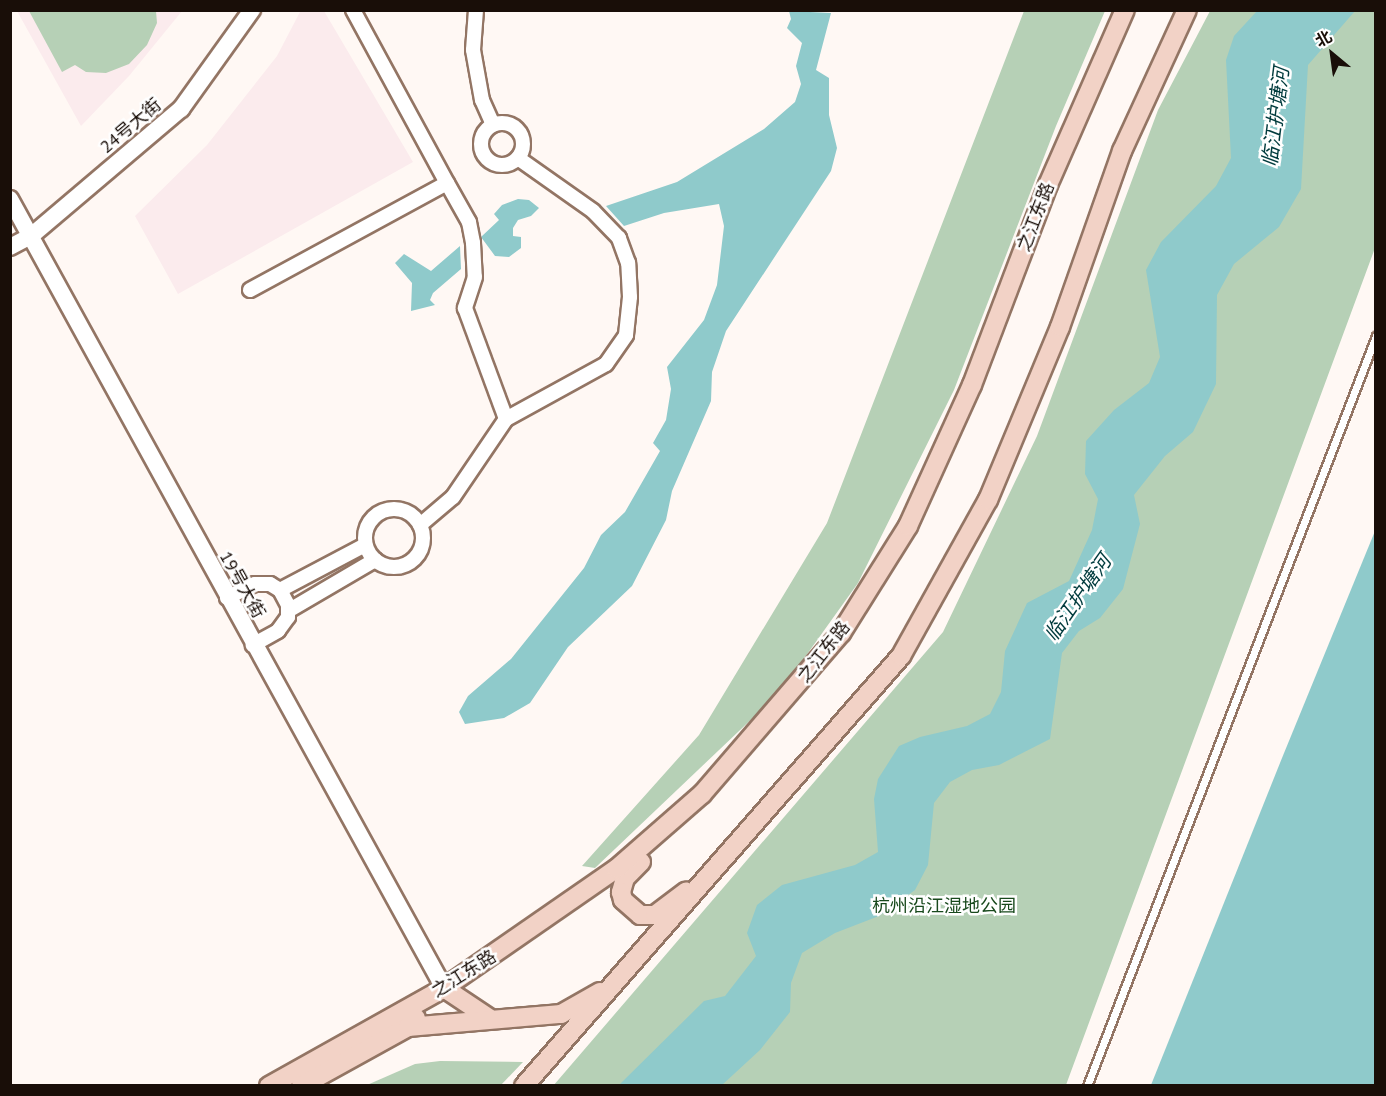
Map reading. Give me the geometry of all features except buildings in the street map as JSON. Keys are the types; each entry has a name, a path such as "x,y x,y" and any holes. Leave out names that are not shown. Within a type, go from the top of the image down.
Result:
{"main road":[{"name":"之江东路","path":"269,1086 444,988 616,869 723,771 841,633 908,526 972,385 1048,185 1125,10"},
{"path":"524,1086 901,656 988,500 1059,327 1122,151 1187,10"},
{"path":"713,873 654,915 640,915 623,900 625,878 694,815 718,788 723,771"},
{"path":"408,1027 489,1018 561,1014 616,982"},
{"path":"301,1086 408,1027 444,988 489,1018"}],"street":[{"name":"24号大街","path":"10,247 31,236 180,109 252,10"},
{"path":"353,10 469,222 475,277 465,308 506,419"},
{"path":"476,10 473,50 482,100 493,125"},
{"path":"507,123 519,131 523,145 518,158 500,165 484,154 481,141 493,125 507,123"},
{"path":"420,525 453,497 506,419 606,364 626,335 630,297 628,263 619,238 593,211 518,158"},
{"path":"250,290 447,183"},
{"name":"19号大街","path":"10,199 227,598 444,988"},
{"path":"397,509 420,525 422,544 412,561 393,568 375,560 365,545 367,527 379,513 397,509"},
{"path":"280,590 365,545"},
{"path":"253,645 278,631 288,611 375,560"},
{"path":"227,598 255,584 270,584 280,590 288,611"}],"lane":[{"path":"1087,1086 1376,336"}],"shaded area":[{"path":"301,10 324,11 413,162 178,294 135,216 207,145 277,56"},
{"path":"17,11 182,11 129,76 81,126"}],"green space":[{"path":"29,11 156,11 157,23 147,45 129,64 106,73 86,72 75,65 62,72"},
{"path":"1024,11 1105,11 1056,126 954,390 858,583 780,692 595,868 582,866 699,735 827,523"},
{"name":"杭州沿江湿地公园","path":"1210,11 1375,11 1375,248 1066,1085 553,1086 943,632 1037,436 1158,110"},
{"path":"440,1061 523,1062 501,1085 367,1085 415,1064"}],"water":[{"path":"789,11 831,13 816,70 829,78 829,115 837,148 831,171 726,331 712,372 711,401 672,491 666,520 632,586 568,647 530,703 504,718 465,724 459,712 468,696 511,659 584,568 601,535 625,512 660,451 653,443 666,420 671,389 667,367 704,320 717,285 724,226 719,204 664,213 624,226 606,206 677,182 764,129 795,102 801,84 796,66 802,43 787,28 791,19"},
{"name":"临江护塘河","path":"1257,11 1355,11 1308,65 1301,189 1279,227 1234,264 1217,295 1216,384 1193,432 1165,456 1134,495 1140,524 1123,589 1100,618 1079,631 1062,653 1050,739 999,765 972,770 950,782 934,803 928,865 915,890 879,916 835,933 802,953 791,983 790,1012 760,1050 722,1085 619,1085 704,1001 725,996 756,956 747,933 757,905 782,885 855,865 878,852 874,799 878,779 899,746 920,737 967,726 990,714 1001,692 1005,651 1027,603 1069,581 1092,530 1098,499 1085,474 1086,441 1114,410 1149,383 1160,357 1146,270 1161,242 1216,186 1231,158 1226,60 1234,36"},
{"path":"518,199 529,200 539,208 531,216 518,220 513,228 513,236 521,237 521,248 509,257 495,256 481,237 499,220 494,214 502,205"},
{"path":"460,246 461,269 433,293 430,300 435,305 411,311 412,283 395,263 404,254 431,271"},
{"path":"1375,531 1375,1085 1151,1085 1282,758"}]}
